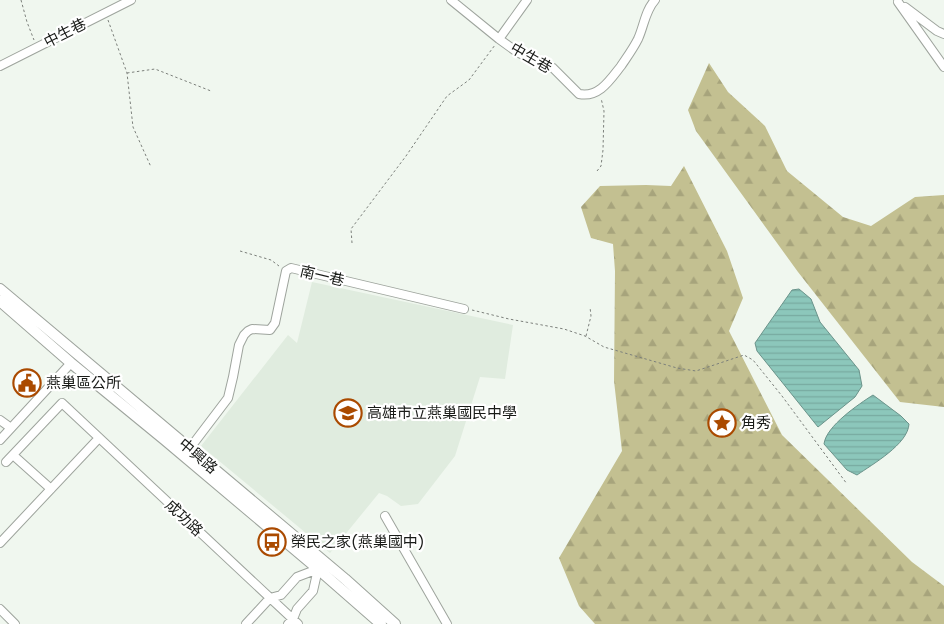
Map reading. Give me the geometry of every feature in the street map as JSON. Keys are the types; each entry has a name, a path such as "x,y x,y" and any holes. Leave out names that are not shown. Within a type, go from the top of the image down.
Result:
{"main road":[{"name":"中興路","path":"0,289 235,493 395,624"},
{"name":"中興路","path":"0,301 71,363 187,452"},
{"name":"中興路","path":"322,566 381,624"}],"lane":[{"name":"中生巷","path":"0,66 131,0"},
{"name":"中生巷","path":"451,0 517,52 553,68 579,94 591,94 599,90"},
{"path":"499,39 527,0"},
{"path":"599,90 606,85 638,39 647,12 655,0"},
{"path":"896,1 944,34"},
{"path":"896,1 944,67"},
{"name":"南一巷","path":"187,452 228,398 239,345 244,335 252,329 270,330 275,323 286,271 291,268 464,309"},
{"path":"0,440 71,363"},
{"name":"成功路","path":"6,462 62,403 270,598 293,622 297,609 313,591 322,566"},
{"path":"0,420 11,428"},
{"path":"0,543 99,438"},
{"path":"13,455 51,489"},
{"path":"385,516 447,624"},
{"path":"246,624 270,598 281,595 297,577 322,566"},
{"path":"0,609 15,624"}],"path":[{"path":"21,0 37,48"},
{"path":"106,12 127,73 133,127 151,167"},
{"path":"352,243 351,229 406,156 447,96 469,80 499,39"},
{"path":"127,73 155,69 211,91"},
{"path":"597,171 601,166 603,150 604,111 599,90"},
{"path":"240,251 271,260 286,271"},
{"path":"585,336 591,316 590,307"},
{"path":"464,309 564,330 585,336 604,347 677,368 696,371 744,355 753,360 782,396 847,484"}],"shaded area":[{"name":"高雄市立燕巢國民中學","path":"312,282 513,325 505,379 480,377 455,456 418,504 401,506 379,493 330,553 201,446 288,335 297,343"}],"green space":[{"path":"709,63 728,92 765,126 787,171 843,217 871,226 915,197 944,195 944,407 900,402 798,272 696,131 688,110"},
{"path":"684,166 727,251 743,298 729,331 782,435 912,562 944,586 944,624 595,624 579,606 559,558 622,451 614,381 615,271 613,244 591,238 581,207 600,186 671,186"}],"water":[{"path":"799,289 811,299 820,322 859,370 862,386 855,397 818,427 757,351 755,343 792,290"},
{"path":"873,395 909,424 903,439 889,453 857,475 847,470 824,444 826,437 837,423"}],"place":[{"name":"燕巢區公所","path":"27,383"},
{"name":"高雄市立燕巢國民中學","path":"348,413"},
{"name":"角秀","path":"722,423"},
{"name":"榮民之家(燕巢國中)","path":"272,542"}]}
